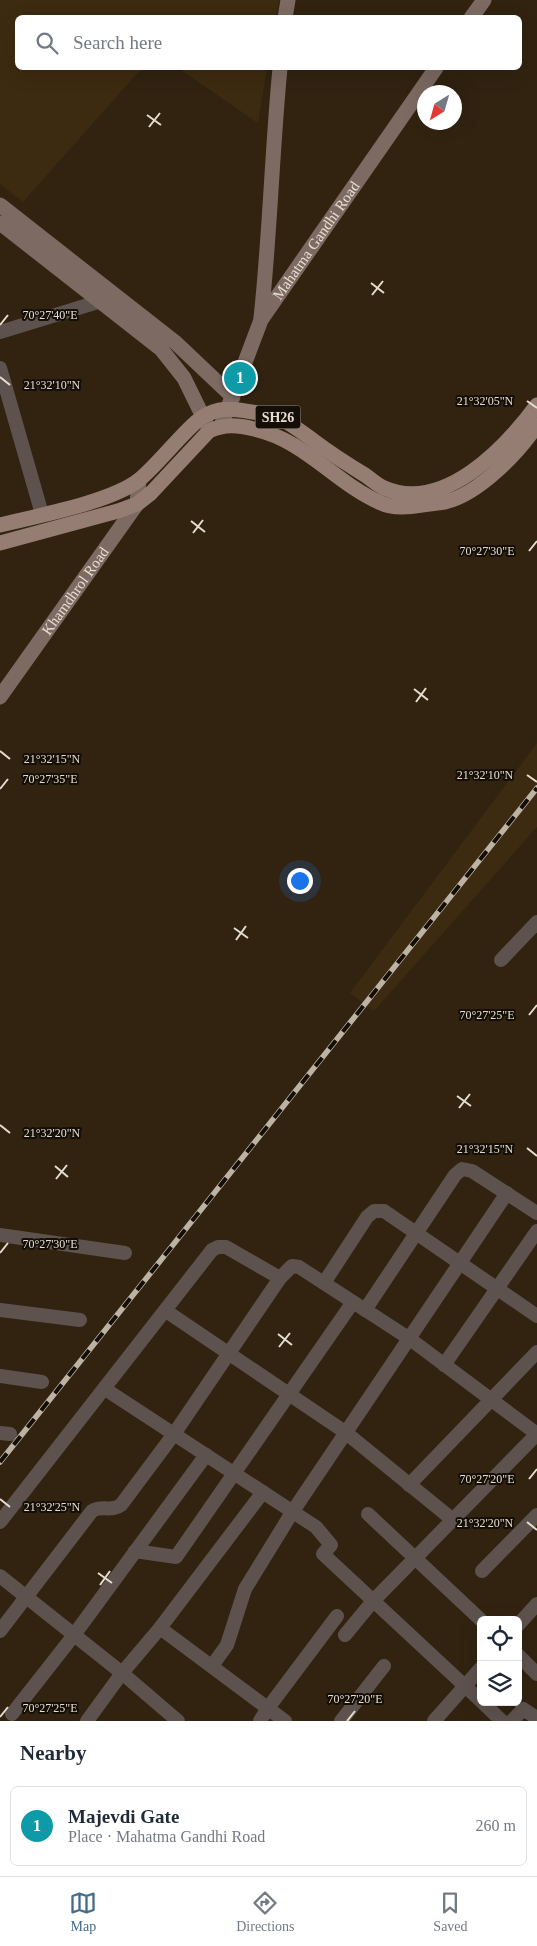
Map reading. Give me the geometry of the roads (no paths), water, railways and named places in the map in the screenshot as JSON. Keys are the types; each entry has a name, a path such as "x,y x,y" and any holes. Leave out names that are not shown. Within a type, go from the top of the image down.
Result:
{"main road":[{"path":"286,15 288,0"},
{"path":"473,15 484,0"},
{"path":"261,320 280,70"},
{"name":"Mahatma Gandhi Road","path":"215,428 230,402 261,320 435,70"},
{"path":"0,205 176,343 230,402"},
{"path":"0,222 162,349 184,378 202,416 215,428 137,504 118,511 0,543"},
{"name":"SH26","path":"0,525 98,499 139,480 202,416 230,402 278,417 384,488 401,492 422,493 444,487 466,476 485,462 509,440 537,405"},
{"name":"SH26","path":"215,428 236,425 267,432 298,446 358,490 383,504 408,507 446,502 467,492 490,478 535,434"},
{"path":"137,504 139,480"},
{"name":"Khamdhrol Road","path":"0,697 137,504"}],"street":[{"path":"0,332 101,301"},
{"path":"0,368 42,514"},
{"path":"501,960 537,922"},
{"path":"365,1310 455,1175 462,1169 472,1171 537,1213"},
{"path":"212,1666 227,1645 245,1589 293,1511 507,1193"},
{"path":"324,1283 367,1217 374,1211 384,1211 537,1316"},
{"path":"444,1365 537,1231"},
{"path":"0,1235 125,1254"},
{"path":"0,1522 212,1250 218,1247 226,1247 280,1278"},
{"path":"0,1631 92,1511 98,1507 113,1509 120,1506 174,1434 280,1278 292,1266 299,1267 410,1339 537,1434 373,1601 345,1635"},
{"path":"135,1551 176,1557 353,1302"},
{"path":"0,1310 80,1320"},
{"path":"166,1311 345,1432 452,1520"},
{"path":"409,1485 537,1352"},
{"path":"0,1376 42,1382"},
{"path":"105,1388 316,1527 331,1545 323,1554 477,1697"},
{"path":"12,1714 74,1635 206,1454"},
{"path":"87,1721 263,1492"},
{"path":"368,1514 477,1616"},
{"path":"482,1571 537,1516"},
{"path":"0,1576 122,1673 178,1721"},
{"path":"522,1621 537,1604"},
{"path":"260,1721 269,1713 337,1616"},
{"path":"160,1628 212,1666 269,1713 285,1721"},
{"path":"522,1659 537,1674"},
{"path":"341,1721 384,1666"},
{"path":"434,1721 477,1672"},
{"path":"486,1706 502,1721"},
{"path":"512,1721 523,1709 537,1718"}],"railway":[{"path":"0,1462 537,788"}],"place":[{"name":"Majevdi Gate","path":"240,378"}]}
